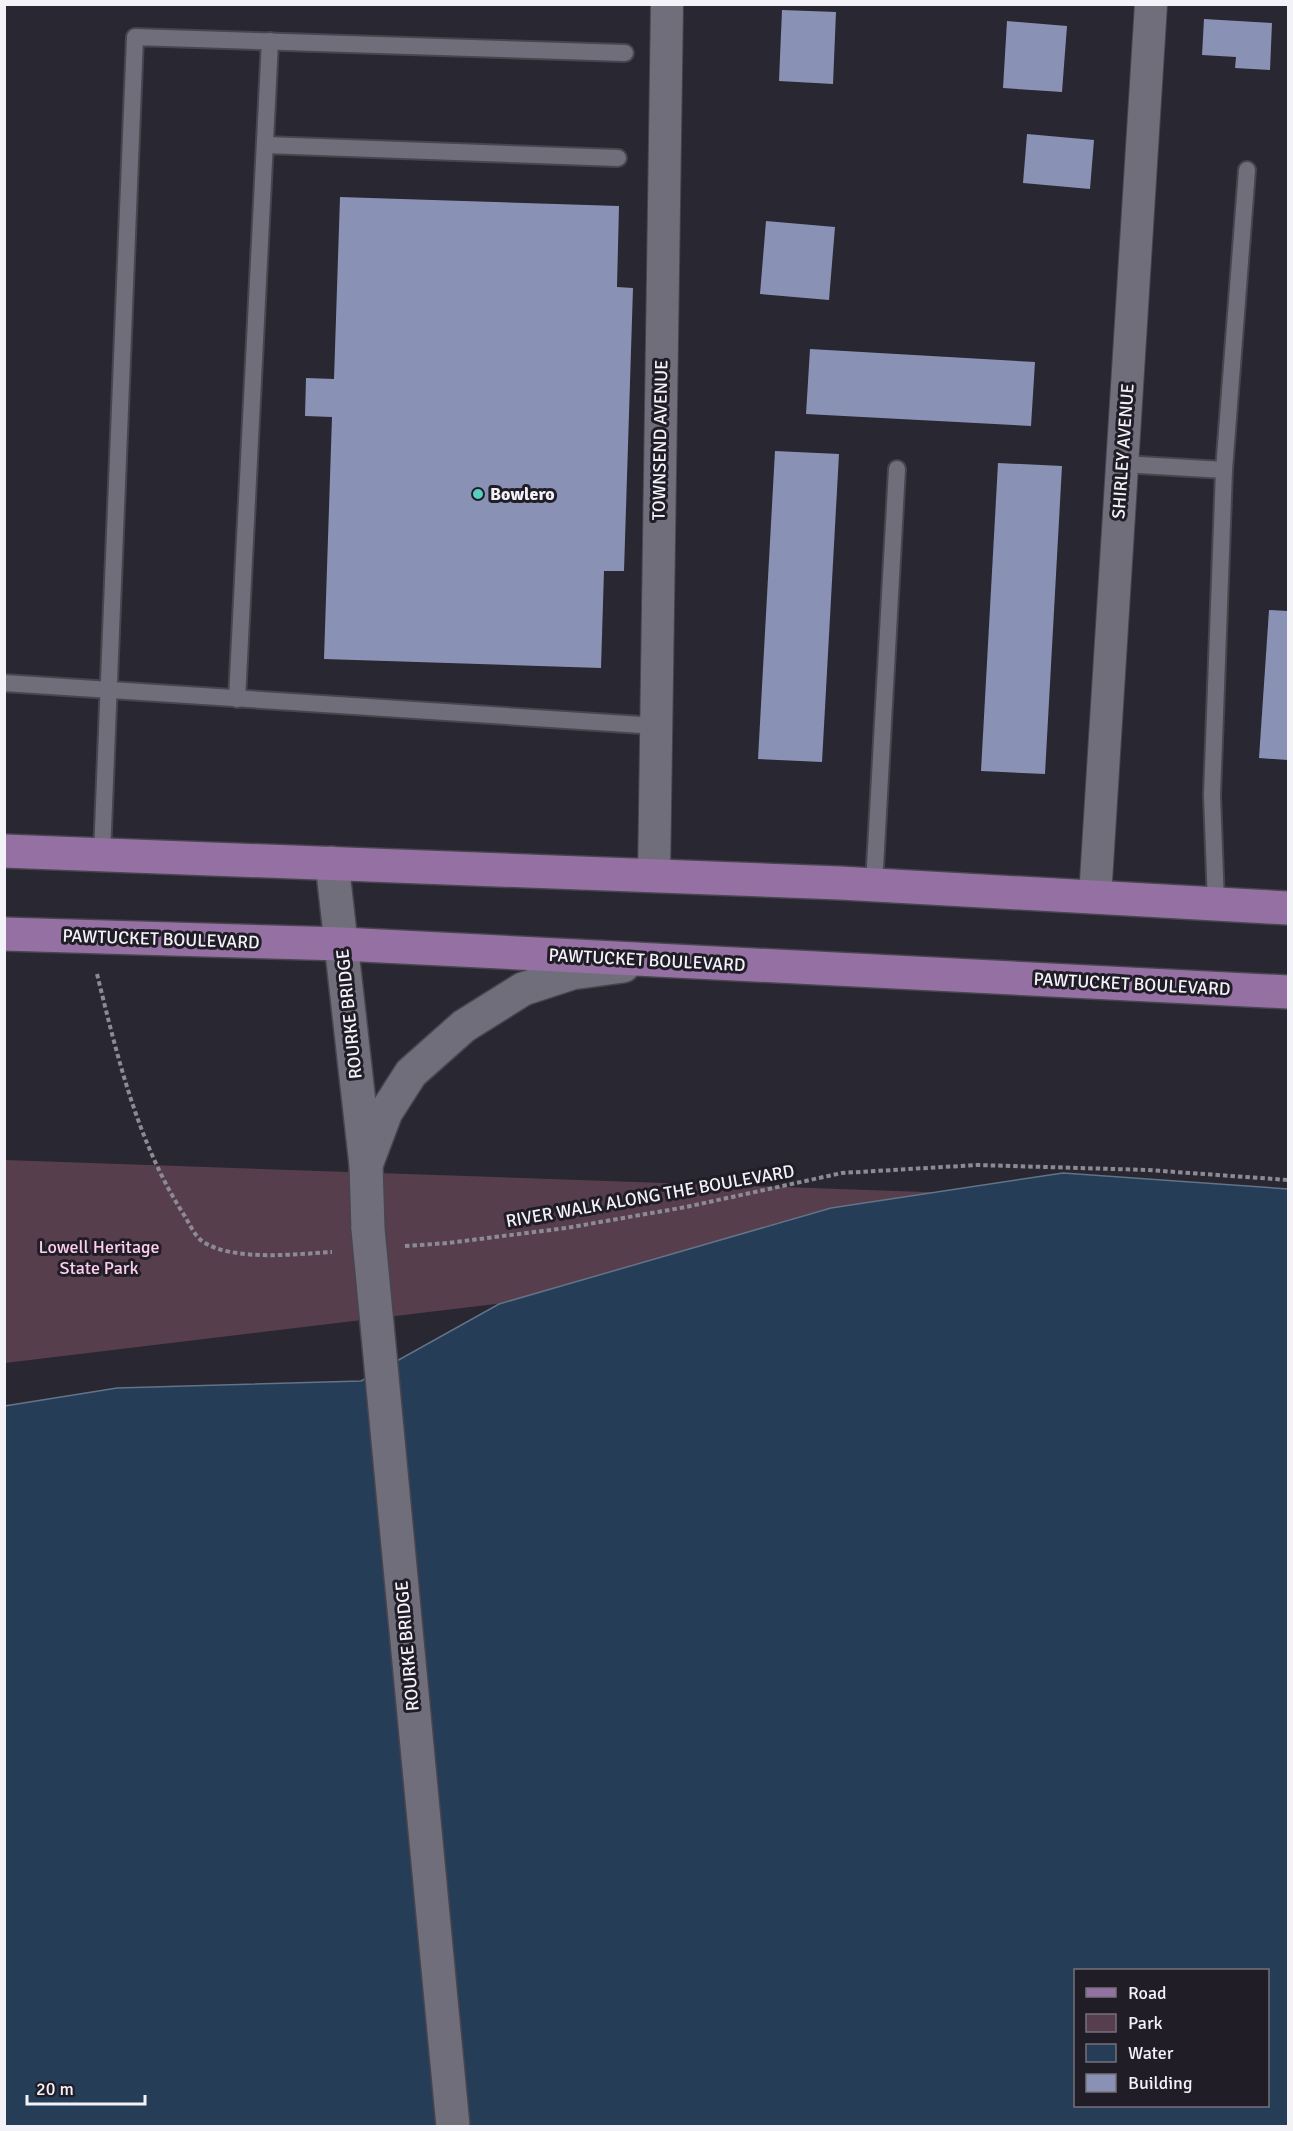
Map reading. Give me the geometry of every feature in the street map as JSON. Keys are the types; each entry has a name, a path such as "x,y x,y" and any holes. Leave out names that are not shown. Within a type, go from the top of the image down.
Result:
{"main road":[{"path":"4,851 874,885 1288,908"},
{"name":"ROURKE BRIDGE","path":"332,863 366,1165 368,1229 453,2127"},
{"name":"PAWTUCKET BOULEVARD","path":"4,934 342,944 1288,992"},
{"name":"ROURKE BRIDGE","path":"366,1165 386,1112 411,1073 464,1026 523,989 572,973 625,966 705,962"}],"street":[{"name":"TOWNSEND AVENUE","path":"654,876 667,4"},
{"name":"SHIRLEY AVENUE","path":"1095,897 1151,4"}],"lane":[{"path":"102,854 135,37 625,53"},
{"path":"237,699 270,41"},
{"path":"265,146 618,158"},
{"path":"1216,904 1212,795 1224,470 1247,170"},
{"path":"1122,464 1224,470"},
{"path":"874,885 897,469"},
{"path":"4,683 657,726"}],"path":[{"path":"88,937 121,1072 147,1144 176,1203 201,1240 222,1250 267,1256 335,1251"},
{"name":"RIVER WALK ALONG THE BOULEVARD","path":"403,1246 448,1243 566,1228 686,1207 842,1173 977,1165 1148,1170 1288,1180"}],"green space":[{"name":"Lowell Heritage State Park","path":"5,1160 1155,1200 671,1283 5,1363"}],"water":[{"path":"1063,1173 1288,1189 1288,2126 5,2126 5,1406 117,1388 361,1381 499,1304 831,1208"}],"building":[{"path":"782,10 836,12 833,84 779,81"},
{"path":"1204,19 1272,23 1270,70 1235,68 1236,57 1202,55"},
{"path":"1007,21 1067,26 1062,92 1003,88"},
{"path":"1027,134 1094,140 1090,189 1023,183"},
{"name":"Bowlero","path":"340,197 619,206 617,287 633,288 624,571 604,571 601,668 324,659 332,417 305,416 306,378 334,379"},
{"path":"766,221 835,227 829,300 760,294"},
{"path":"810,349 1035,362 1031,426 806,414"},
{"path":"775,451 839,454 822,762 758,759"},
{"path":"998,463 1062,466 1045,774 981,771"},
{"path":"1269,610 1288,611 1288,760 1259,758"}],"place":[{"name":"Bowlero","path":"478,494"}]}
